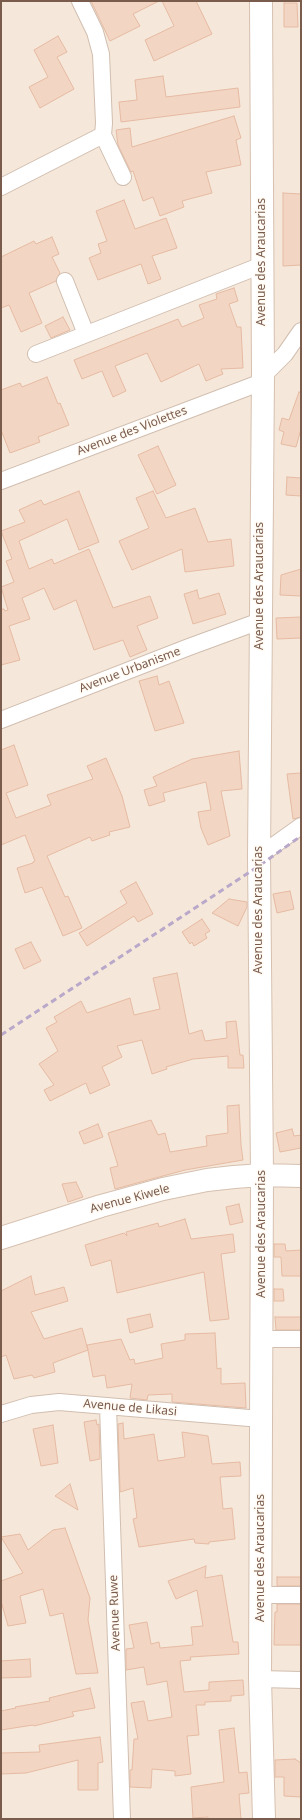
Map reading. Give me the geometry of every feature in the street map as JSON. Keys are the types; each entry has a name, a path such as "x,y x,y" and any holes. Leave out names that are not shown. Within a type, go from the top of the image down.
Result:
{"street":[{"path":"80,1 95,32 101,54 104,123 103,135 123,177"},
{"name":"Avenue des Araucarias","path":"261,1 262,379 259,856 262,1340 260,1679 264,1819"},
{"path":"1,187 103,135"},
{"path":"36,354 262,265"},
{"path":"65,281 86,334"},
{"path":"262,379 285,354 301,331"},
{"name":"Avenue des Violettes","path":"1,481 262,379"},
{"name":"Avenue Urbanisme","path":"1,720 260,621"},
{"path":"259,856 301,826"},
{"name":"Avenue Kiwele","path":"1,1238 100,1206 163,1189 206,1180 262,1175 301,1176"},
{"path":"262,1340 301,1339"},
{"name":"Avenue de Likasi","path":"1,1414 15,1408 46,1402 72,1402 261,1419"},
{"name":"Avenue Ruwe","path":"108,1406 122,1819"},
{"path":"260,1595 301,1595"},
{"path":"260,1679 301,1680"}],"shaded area":[{"path":"1,1 301,1 301,1819 1,1819"}],"building":[{"path":"91,1 159,1 133,14 140,26 110,41"},
{"path":"162,1 196,1 212,34 154,61 145,40 174,26"},
{"path":"284,3 297,3 298,27 284,27"},
{"path":"58,36 67,52 57,57 74,89 40,108 29,87 48,77 34,50"},
{"path":"163,76 166,97 238,88 240,107 121,122 119,102 137,100 135,80"},
{"path":"234,116 241,138 236,140 241,165 206,172 212,193 182,201 184,207 160,216 153,197 143,201 133,171 131,172 118,145 116,130 130,128 132,147"},
{"path":"283,193 301,194 301,265 283,266"},
{"path":"124,200 135,229 166,218 177,248 152,256 161,279 148,284 141,264 98,280 89,258 101,253 98,244 107,241 96,211"},
{"path":"52,237 59,254 52,257 60,273 56,281 29,293 42,323 21,332 9,305 1,308 1,257 34,241 36,244"},
{"path":"234,288 238,301 229,304 237,327 241,327 243,368 221,369 223,374 206,381 199,364 161,382 147,353 115,366 126,391 113,397 102,371 82,379 74,360 178,319 182,327 204,318 199,305 217,299 216,294"},
{"path":"63,317 70,330 51,338 45,326"},
{"path":"47,377 58,404 60,403 69,425 38,437 40,442 10,453 1,430 1,390 20,383 22,387"},
{"path":"299,392 301,393 301,429 296,447 281,444 284,432 279,430 282,418 289,420"},
{"path":"158,446 176,485 157,494 138,455"},
{"path":"287,477 301,478 301,496 286,495"},
{"path":"79,491 99,542 79,550 67,519 19,541 29,569 52,559 54,564 89,549 113,608 150,596 158,618 137,626 147,650 130,657 123,640 94,650 76,600 54,610 44,588 22,598 30,619 9,626 20,660 1,665 1,609 4,609 5,611 8,610 1,587 14,582 6,561 12,559 1,531 25,522 19,510 41,500 44,505"},
{"path":"153,491 166,518 195,508 208,542 231,539 234,566 185,572 182,549 132,570 119,541 149,528 136,498"},
{"path":"301,569 301,596 280,595 281,575"},
{"path":"197,590 199,599 219,593 226,614 193,624 184,594"},
{"path":"301,617 301,638 277,639 276,618"},
{"path":"157,676 159,685 169,681 184,723 155,731 139,681"},
{"path":"14,745 28,785 6,793 16,818 51,805 47,795 93,779 87,766 106,758 122,796 130,827 109,832 110,835 92,841 90,837 47,856 65,897 68,896 82,928 63,936 42,887 25,893 17,868 35,861 25,835 1,845 1,750"},
{"path":"239,751 242,789 221,791 230,836 208,845 201,828 198,812 211,810 206,782 163,793 165,801 149,806 144,790 157,786 153,777 192,759"},
{"path":"301,773 301,817 293,819 287,774"},
{"path":"136,882 153,914 138,922 134,916 87,946 79,933 127,903 120,891"},
{"path":"290,891 294,909 277,913 273,894"},
{"path":"229,899 247,902 247,907 238,926 212,913"},
{"path":"202,919 210,931 205,934 207,938 194,946 192,942 190,944 182,932"},
{"path":"31,942 41,961 24,969 15,949"},
{"path":"177,973 189,1034 202,1030 205,1041 227,1038 226,1022 236,1021 240,1055 243,1055 244,1068 228,1068 228,1056 193,1059 166,1067 167,1069 152,1074 142,1040 117,1046 122,1057 102,1067 110,1085 90,1094 86,1083 50,1101 44,1090 54,1085 39,1064 58,1051 46,1028 57,1022 54,1017 81,1001 87,1013 130,998 134,1015 160,1009 153,978"},
{"path":"239,1105 243,1160 185,1170 115,1189 110,1168 118,1166 108,1133 151,1120 158,1135 165,1133 170,1152 207,1146 206,1136 228,1133 227,1106"},
{"path":"98,1124 103,1137 84,1144 79,1132"},
{"path":"292,1129 294,1136 301,1135 301,1148 280,1152 276,1133"},
{"path":"76,1182 83,1197 68,1202 62,1184"},
{"path":"239,1204 243,1222 230,1225 226,1207"},
{"path":"185,1219 191,1239 233,1234 235,1252 221,1254 229,1319 210,1321 204,1272 117,1293 111,1260 91,1266 85,1245 124,1233 127,1236 126,1232 158,1223 159,1227"},
{"path":"274,1244 285,1244 286,1251 301,1250 301,1276 282,1276 281,1257 274,1257"},
{"path":"31,1276 35,1295 64,1287 68,1301 31,1312 44,1339 82,1328 88,1350 53,1363 55,1372 34,1378 32,1375 14,1379 6,1355 1,1357 1,1291"},
{"path":"274,1289 283,1289 284,1301 274,1301"},
{"path":"150,1314 153,1327 130,1333 127,1319"},
{"path":"275,1317 301,1317 301,1330 276,1330"},
{"path":"215,1333 217,1369 221,1368 221,1384 245,1383 246,1408 172,1402 172,1394 148,1395 147,1400 130,1398 132,1384 107,1388 105,1375 93,1377 87,1345 121,1339 130,1360 134,1359 135,1364 163,1358 161,1344 185,1340 185,1334"},
{"path":"96,1420 97,1425 99,1424 100,1459 90,1461 84,1422"},
{"path":"123,1423 124,1439 154,1434 158,1461 185,1457 182,1432 208,1436 212,1464 240,1462 241,1476 220,1477 223,1509 232,1508 235,1539 209,1542 209,1544 195,1543 194,1539 139,1547 133,1519 137,1518 133,1488 120,1492 118,1424"},
{"path":"53,1425 58,1463 41,1466 33,1429"},
{"path":"70,1484 78,1510 55,1496"},
{"path":"65,1528 90,1598 88,1620 98,1673 76,1674 63,1613 50,1616 43,1589 20,1596 26,1623 8,1626 1,1601 1,1581 23,1573 1,1537 20,1534 28,1550 53,1530"},
{"path":"206,1566 205,1578 222,1575 233,1642 238,1642 239,1654 190,1657 191,1660 180,1661 184,1692 209,1690 209,1682 243,1680 244,1695 231,1696 231,1701 205,1702 205,1705 196,1705 199,1735 187,1736 191,1774 175,1776 175,1771 152,1769 151,1788 130,1787 130,1770 132,1770 134,1739 138,1739 131,1703 144,1701 148,1721 172,1717 167,1681 147,1685 144,1667 126,1670 126,1649 134,1648 129,1625 147,1622 151,1644 159,1642 160,1648 193,1645 191,1627 203,1626 197,1590 176,1599 168,1581"},
{"path":"277,1577 301,1577 301,1586 277,1586"},
{"path":"277,1604 301,1604 301,1645 274,1645 275,1612 277,1612"},
{"path":"30,1659 31,1677 1,1678 1,1661"},
{"path":"90,1688 95,1708 72,1712 74,1716 34,1726 1,1730 1,1711 50,1701 49,1698"},
{"path":"234,1728 239,1773 247,1772 249,1793 239,1794 241,1819 208,1819 208,1817 193,1818 191,1787 224,1782 219,1730"},
{"path":"100,1737 103,1762 98,1763 98,1790 78,1790 78,1760 26,1773 1,1774 1,1753 40,1752 39,1745"},
{"path":"295,1759 301,1763 301,1797 284,1796 284,1777 275,1777 275,1760"}],"railway":[{"path":"1,1035 259,866 301,836"}]}
